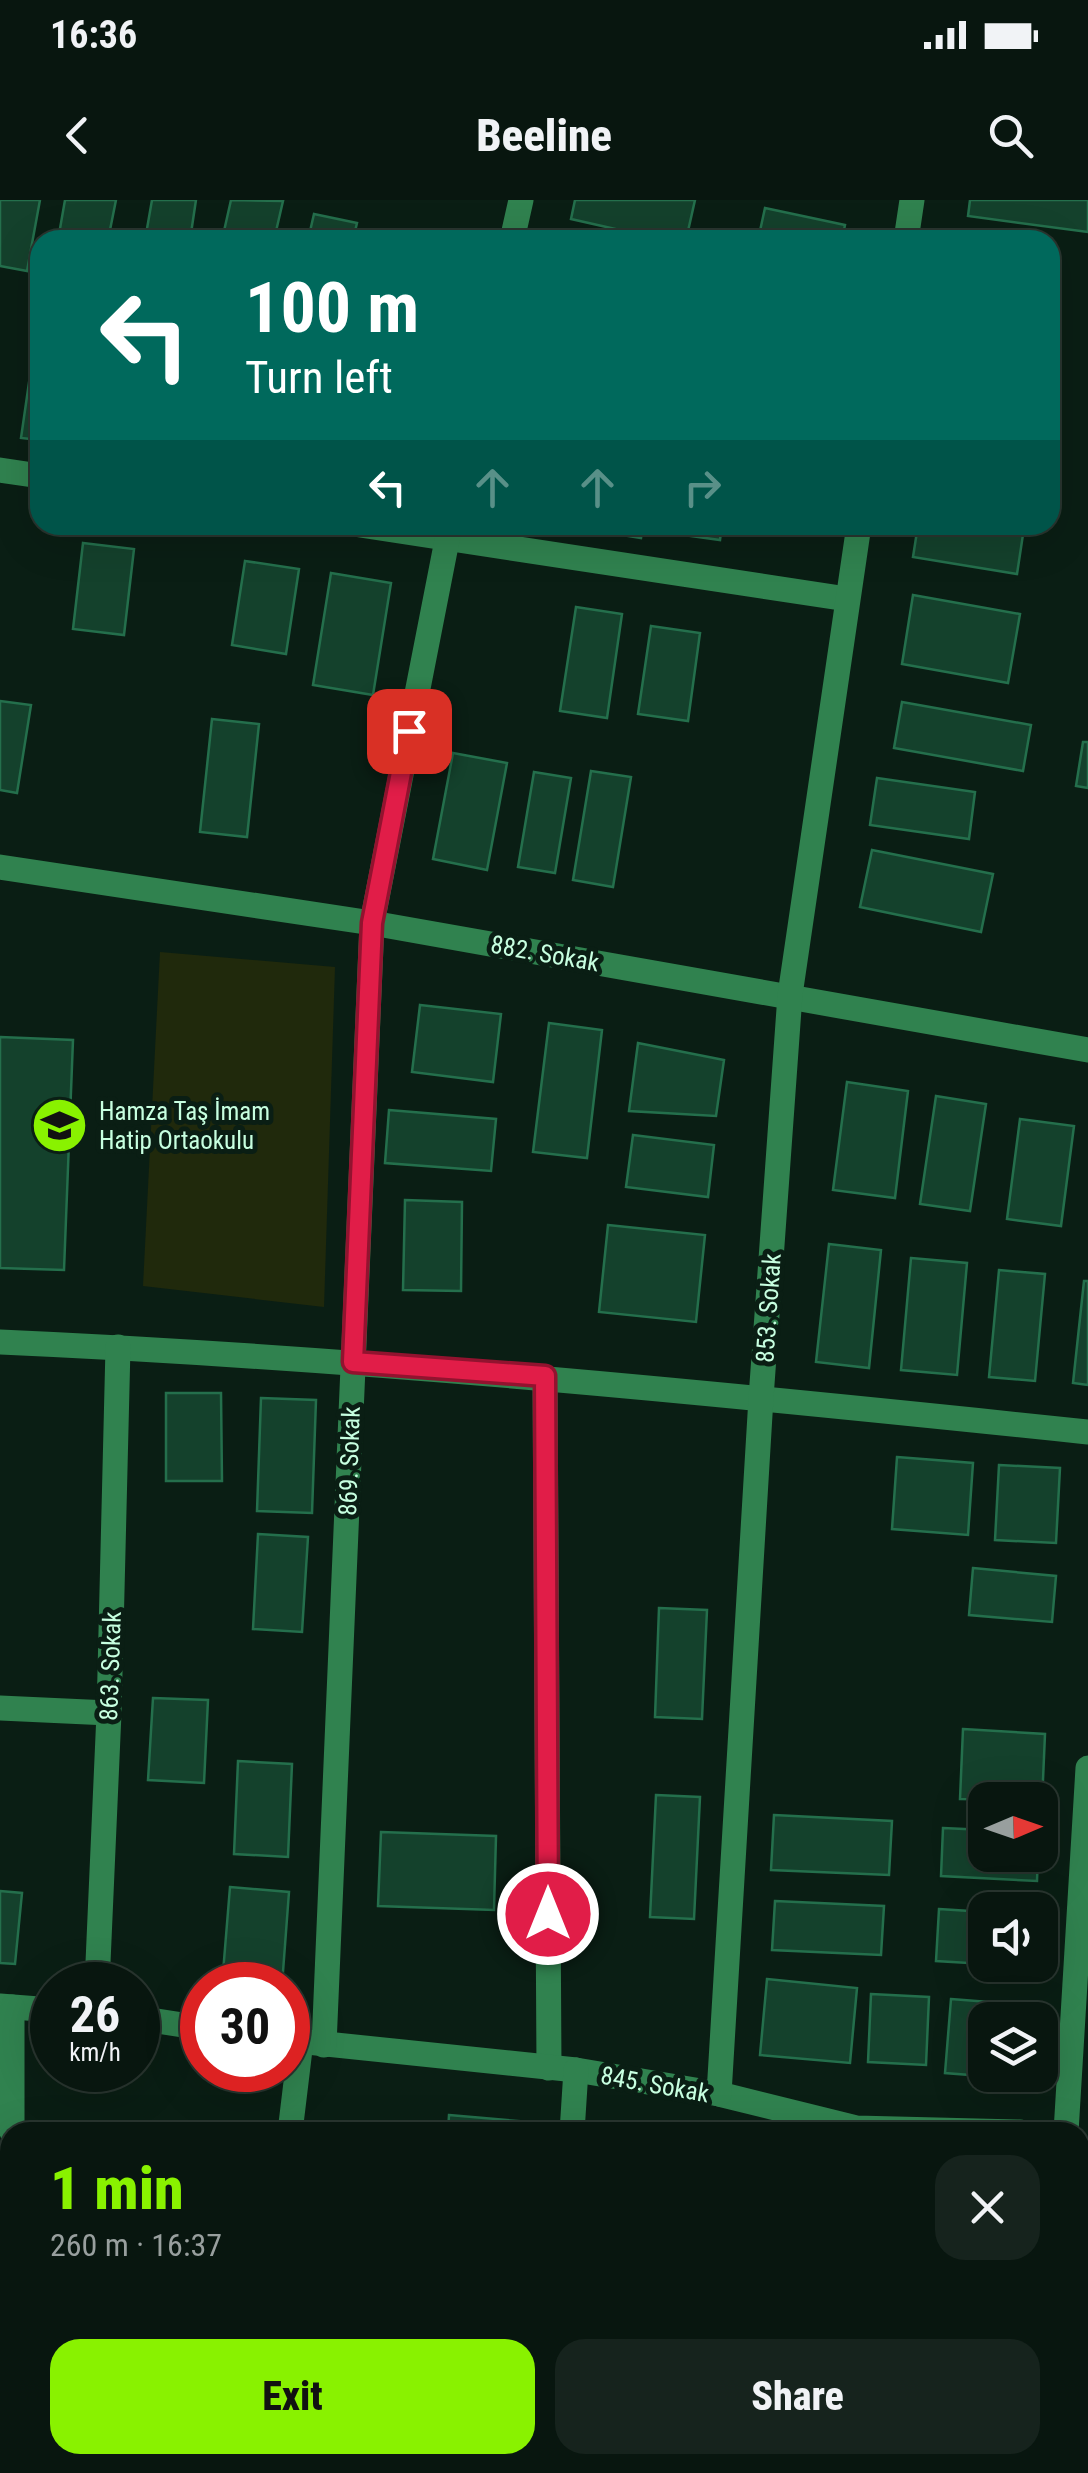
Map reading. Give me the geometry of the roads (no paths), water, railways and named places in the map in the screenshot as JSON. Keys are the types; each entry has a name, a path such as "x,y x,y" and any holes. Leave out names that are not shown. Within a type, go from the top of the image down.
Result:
{"street":[{"path":"908,230 912,200"},
{"path":"513,230 515,201"},
{"path":"0,470 30,474"},
{"name":"869. Sokak","path":"310,1962 353,1362 372,923 447,535"},
{"path":"466,535 847,599"},
{"name":"853. Sokak","path":"719,2094 790,995 857,535"},
{"name":"882. Sokak","path":"0,866 372,923 1088,1050"},
{"path":"0,1342 545,1376 1088,1432"},
{"name":"863. Sokak","path":"97,1962 109,1713 118,1347"},
{"path":"545,1376 549,2068"},
{"path":"0,1708 109,1713"},
{"path":"1067,2122 1088,1768"},
{"path":"6,2007 12,2122"},
{"name":"845. Sokak","path":"310,2043 576,2070 719,2094 826,2122"},
{"path":"573,2122 576,2070"},
{"name":"869. Sokak","path":"292,2122 296,2092"}],"place":[{"name":"Hamza Taş İmam Hatip Ortaokulu","path":"60,1125"}]}
